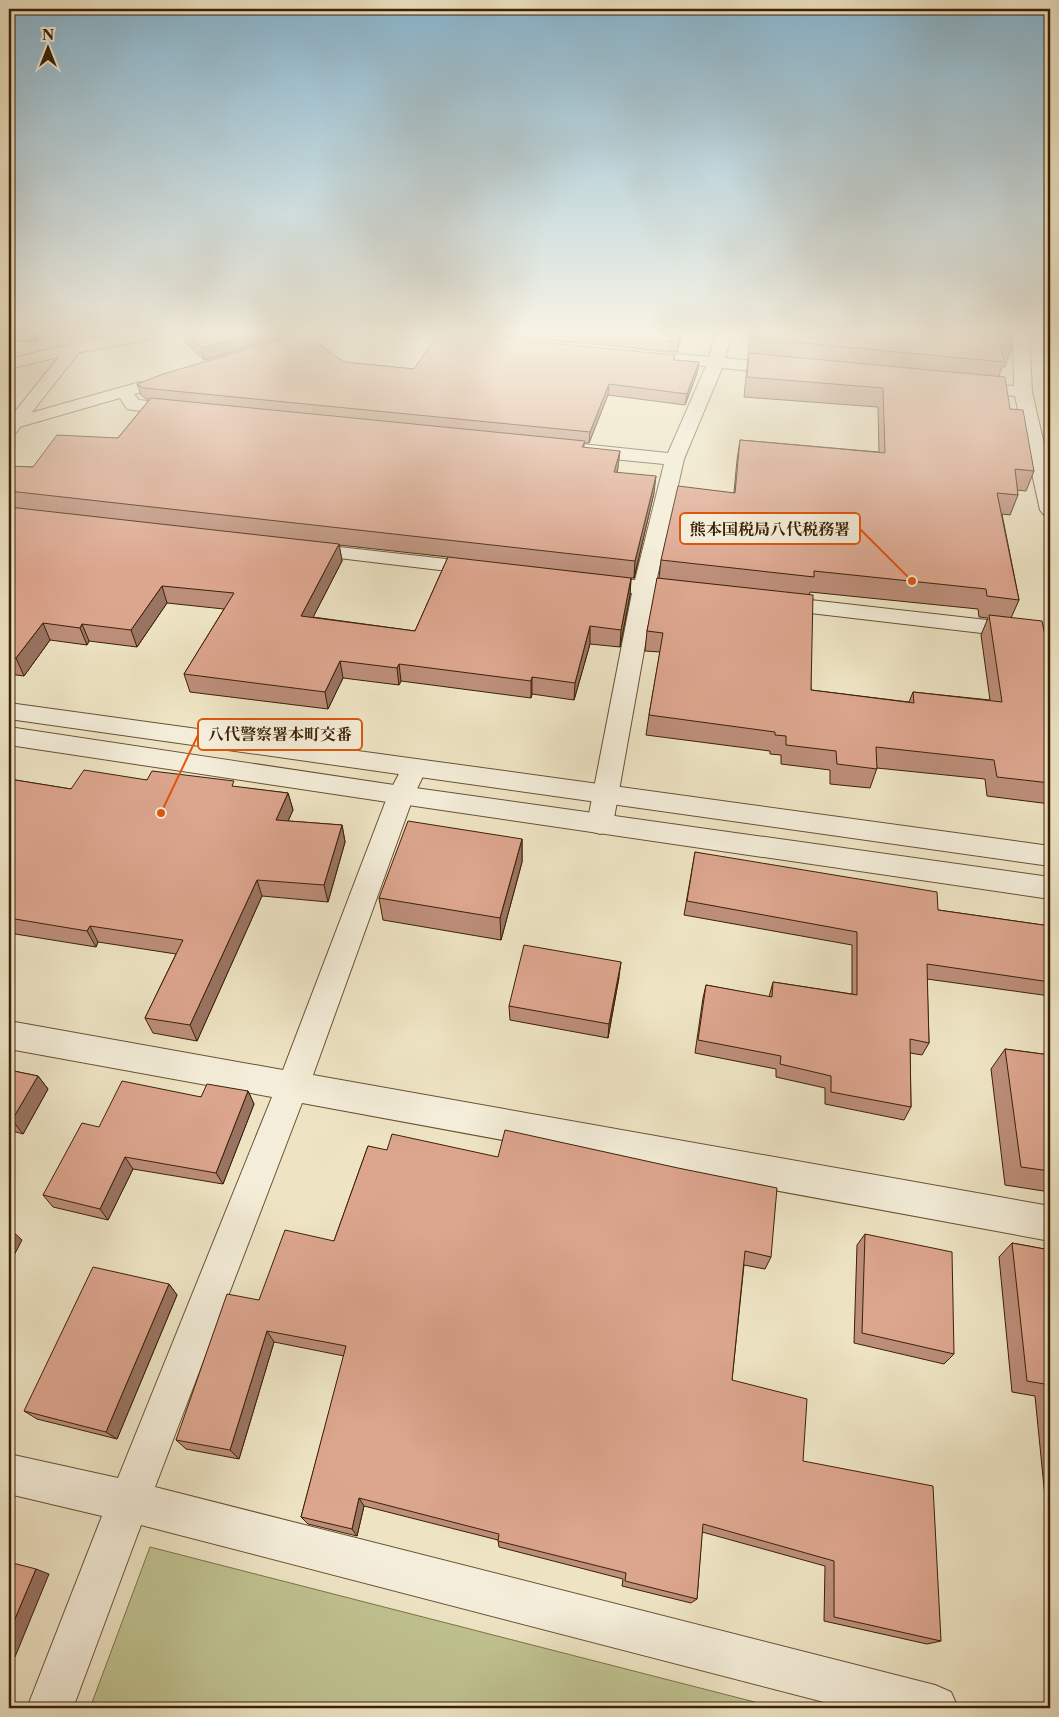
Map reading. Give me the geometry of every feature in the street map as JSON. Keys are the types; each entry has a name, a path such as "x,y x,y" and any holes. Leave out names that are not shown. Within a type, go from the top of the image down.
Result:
{"street":[{"path":"11,426 21,413"},
{"path":"11,426 54,413"},
{"path":"600,824 644,588 675,459 694,413"},
{"path":"1028,413 1050,510"},
{"path":"569,448 675,459"},
{"path":"286,547 505,572"},
{"path":"574,580 713,596"},
{"path":"753,600 1050,634"},
{"path":"9,710 1050,856"},
{"path":"9,736 401,795 1050,888"},
{"path":"50,1708 129,1501 292,1088 401,795 414,768"},
{"path":"9,1035 292,1088 1050,1224"},
{"path":"9,1474 129,1501 935,1708"}],"green space":[{"path":"150,1547 778,1708 90,1708"}],"building":[{"path":"139,413 304,413 585,441 582,447 620,451 614,472 656,476 635,561 9,491 9,467 33,467 57,435 118,438"},
{"path":"398,413 597,413 590,432"},
{"path":"884,413 1024,413 1034,471 1015,469 1018,495 997,493 1019,600 987,596 986,589 814,571 814,577 661,560 678,486 735,493 740,440 885,453"},
{"path":"9,507 339,544 301,616 415,631 448,557 631,578 621,630 590,626 575,683 532,677 531,681 399,664 397,668 340,661 325,692 184,674 234,593 162,586 131,630 82,624 80,628 43,623 16,658 9,657"},
{"path":"657,578 813,595 811,690 914,703 913,692 1002,702 989,615 1042,621 1050,661 1050,783 997,777 994,760 876,747 877,769 837,764 836,751 786,745 786,736 775,735 775,732 649,715 663,633 647,631"},
{"path":"84,770 147,780 152,771 234,781 232,786 288,793 276,820 342,825 324,885 257,880 190,1025 145,1018 183,940 90,926 87,931 9,918 9,779 71,789"},
{"path":"408,821 522,839 500,918 379,898"},
{"path":"695,852 937,892 938,910 1050,926 1050,982 927,964 929,1043 910,1039 911,1107 831,1092 831,1076 780,1064 781,1056 698,1040 706,985 772,997 773,982 857,995 857,932 687,901"},
{"path":"524,945 621,962 609,1024 509,1006"},
{"path":"1005,1049 1050,1055 1050,1171 1021,1167"},
{"path":"9,1070 38,1076 12,1120 9,1120"},
{"path":"122,1081 201,1097 207,1084 248,1091 216,1173 125,1157 100,1209 43,1195 82,1123 99,1127"},
{"path":"505,1130 777,1188 771,1257 745,1251 732,1380 807,1399 803,1461 933,1486 941,1641 834,1617 834,1561 703,1524 697,1599 625,1581 626,1573 498,1541 499,1534 359,1498 352,1529 301,1517 346,1346 267,1331 230,1450 176,1440 227,1294 259,1300 285,1230 334,1241 368,1146 387,1150 392,1134 498,1157"},
{"path":"865,1234 952,1252 954,1354 862,1333"},
{"path":"1012,1243 1050,1250 1050,1385 1027,1381"},
{"path":"93,1267 169,1284 106,1432 24,1411"},
{"path":"9,1562 36,1569 9,1633"}],"place":[{"name":"熊本国税局八代税務署","path":"912,581"},
{"name":"八代警察署本町交番","path":"161,813"}]}
